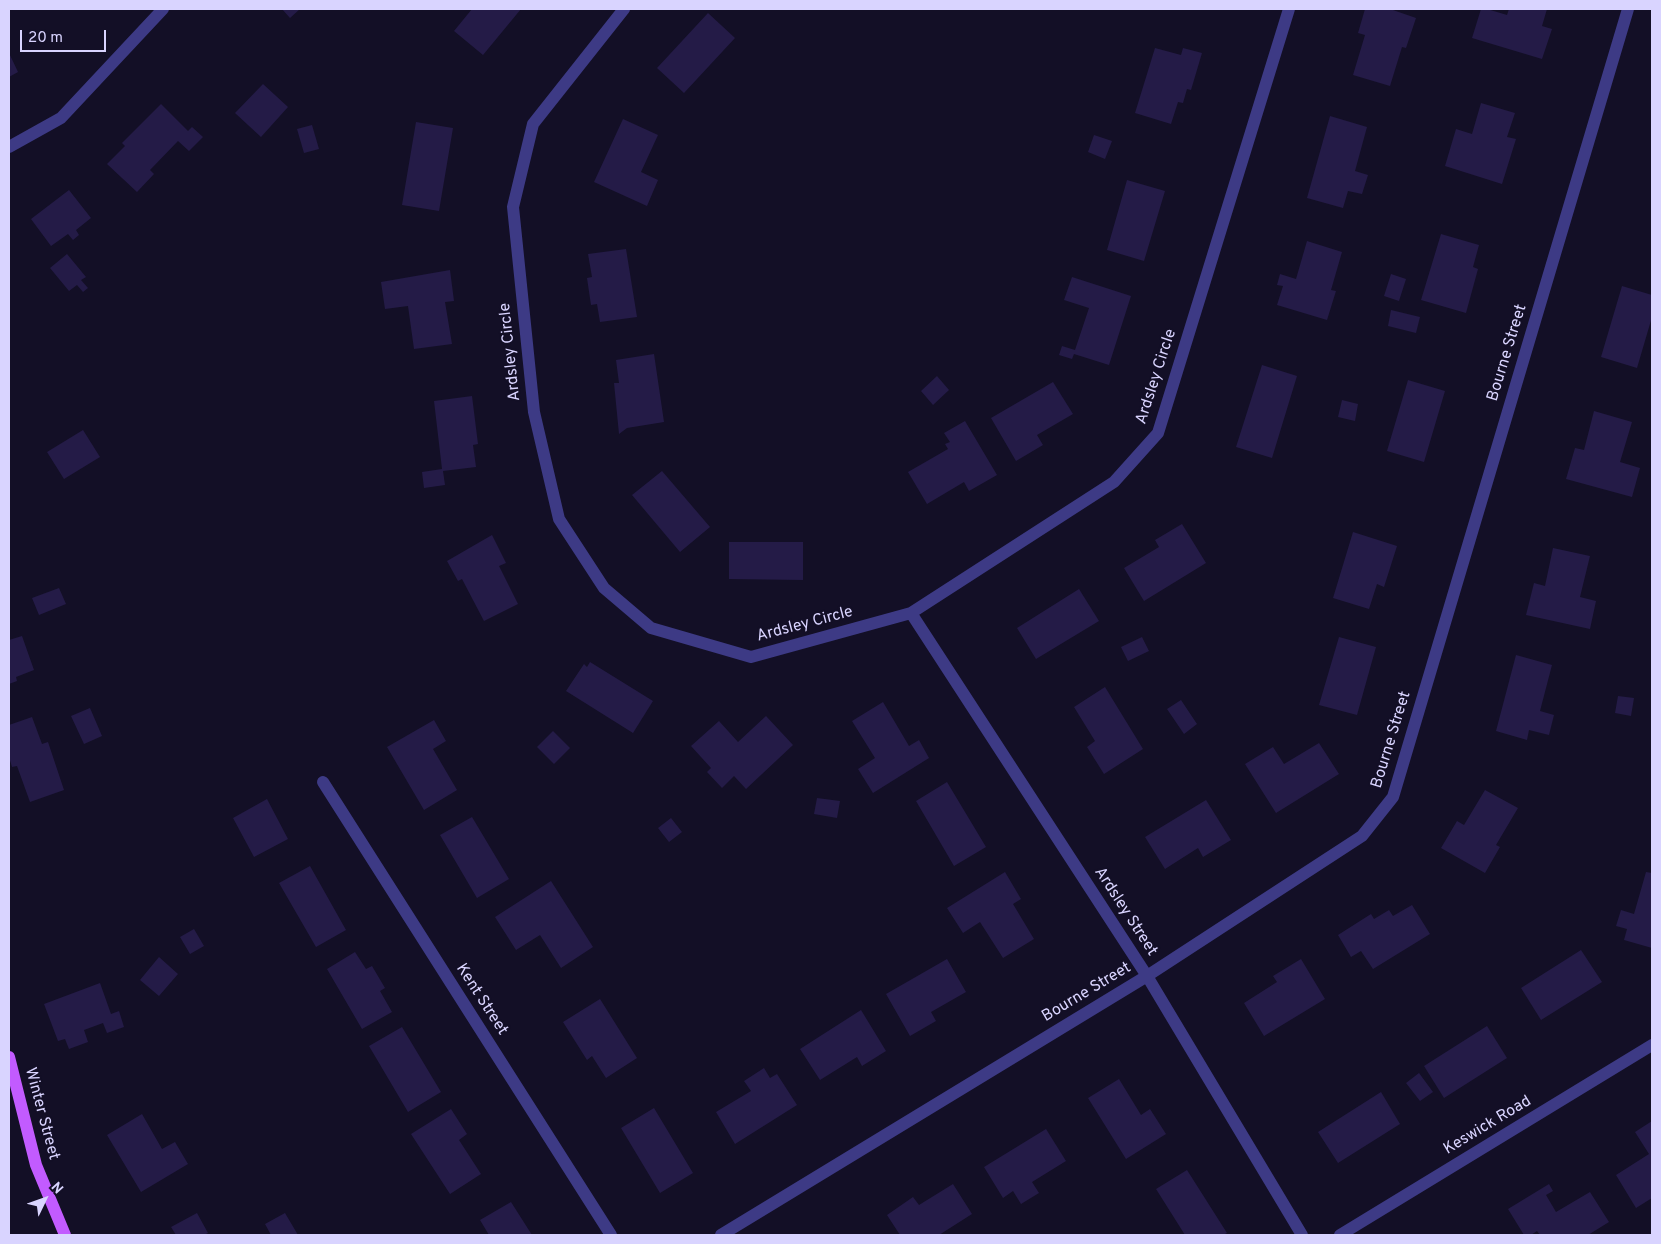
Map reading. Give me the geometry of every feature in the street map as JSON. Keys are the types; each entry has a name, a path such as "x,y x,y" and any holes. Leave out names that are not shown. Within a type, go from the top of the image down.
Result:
{"main road":[{"name":"Winter Street","path":"9,1057 36,1165 65,1235"}],"street":[{"path":"9,147 61,118 163,9"},
{"name":"Ardsley Circle","path":"624,9 533,124 513,207 534,412 560,518 604,588 651,628 751,657 910,613 1114,482 1158,433 1289,9"},
{"name":"Bourne Street","path":"721,1235 1147,976 1362,836 1393,797 1628,9"},
{"name":"Ardsley Street","path":"910,613 1147,976 1302,1235"},
{"name":"Kent Street","path":"323,782 611,1235"},
{"name":"Keswick Road","path":"1340,1235 1652,1045"}],"building":[{"path":"282,9 300,9 290,18"},
{"path":"472,9 521,9 483,55 454,31"},
{"path":"1365,9 1390,9 1416,18 1406,48 1402,47 1390,86 1353,75 1365,35 1358,33"},
{"path":"1481,9 1507,15 1509,9 1547,9 1542,26 1552,29 1542,59 1472,38"},
{"path":"708,13 735,38 684,93 657,68"},
{"path":"1155,48 1181,55 1183,48 1202,53 1191,90 1187,89 1183,103 1178,102 1171,124 1135,113"},
{"path":"9,53 18,72 9,77"},
{"path":"263,84 288,107 261,137 235,113"},
{"path":"1481,103 1515,113 1507,137 1516,139 1502,184 1445,166 1456,129 1472,134"},
{"path":"161,104 188,131 192,127 203,137 189,151 178,141 150,170 154,174 137,192 107,164 125,146 122,143"},
{"path":"1330,116 1367,127 1355,171 1368,175 1362,194 1348,191 1343,208 1307,198"},
{"path":"623,119 658,135 641,172 658,180 647,206 594,182"},
{"path":"416,122 453,128 439,211 402,205"},
{"path":"312,125 319,149 304,153 297,129"},
{"path":"1094,135 1112,141 1105,159 1088,152"},
{"path":"1127,180 1165,191 1144,261 1107,250"},
{"path":"69,190 91,218 76,230 79,235 73,240 68,234 51,246 31,219"},
{"path":"1441,234 1479,245 1473,267 1478,269 1466,313 1421,300"},
{"path":"1307,241 1342,252 1331,290 1336,291 1327,320 1277,305 1283,286 1277,285 1280,274 1296,279"},
{"path":"626,249 637,317 600,322 597,304 591,305 587,278 592,277 588,254"},
{"path":"67,254 86,277 81,280 88,288 83,292 77,285 69,291 50,268"},
{"path":"450,270 454,301 445,302 452,344 414,349 408,306 385,309 381,282"},
{"path":"1391,274 1406,279 1399,301 1384,296"},
{"path":"1072,277 1131,296 1109,365 1074,354 1072,359 1059,355 1062,346 1075,350 1089,308 1064,300"},
{"path":"1622,286 1652,295 1652,317 1637,368 1601,357"},
{"path":"1391,310 1420,317 1416,333 1388,326"},
{"path":"654,354 664,422 627,428 619,434 614,383 619,383 616,360"},
{"path":"1262,365 1297,376 1272,458 1236,447"},
{"path":"937,376 949,390 933,405 921,391"},
{"path":"1408,380 1445,391 1424,462 1387,451"},
{"path":"1053,382 1073,414 1037,435 1043,445 1016,461 991,418"},
{"path":"472,396 478,444 473,445 476,467 443,471 445,485 424,488 422,472 442,469 434,401"},
{"path":"1342,400 1358,404 1355,421 1338,417"},
{"path":"1594,411 1632,422 1620,462 1640,468 1632,497 1566,479 1575,448 1584,450"},
{"path":"965,421 997,475 969,491 964,482 927,504 908,472 948,449 945,444 950,442 944,433"},
{"path":"83,430 100,457 64,479 47,452"},
{"path":"662,471 710,527 680,552 632,495"},
{"path":"1182,524 1206,563 1144,601 1124,568 1159,547 1155,540"},
{"path":"1353,532 1397,546 1384,587 1377,584 1369,609 1333,598"},
{"path":"492,535 506,563 499,566 518,604 484,621 462,579 458,581 447,561"},
{"path":"729,542 803,542 803,580 729,579"},
{"path":"1553,548 1590,556 1580,597 1596,601 1590,629 1526,615 1534,583 1545,586"},
{"path":"59,588 66,604 39,615 32,598"},
{"path":"1079,589 1099,621 1036,659 1017,628"},
{"path":"22,636 34,670 16,677 17,681 9,684 9,640"},
{"path":"1142,637 1149,651 1128,661 1121,647"},
{"path":"1339,637 1376,647 1357,715 1319,705"},
{"path":"1516,655 1552,665 1540,711 1554,715 1549,735 1529,730 1527,740 1496,731"},
{"path":"590,662 653,701 633,733 566,691 584,664 587,667"},
{"path":"1105,687 1143,749 1104,774 1087,747 1095,741 1074,707"},
{"path":"1618,696 1634,698 1631,716 1615,713"},
{"path":"1181,700 1197,724 1184,734 1167,709"},
{"path":"883,702 909,746 919,740 929,758 873,793 858,769 875,758 852,721"},
{"path":"90,708 102,736 84,744 71,716"},
{"path":"766,716 793,745 746,789 734,776 722,788 707,772 711,768 691,746 719,721 738,742"},
{"path":"32,717 42,744 48,742 64,790 30,802 17,766 12,767 9,757 9,725"},
{"path":"434,720 446,741 433,749 457,790 424,810 387,747"},
{"path":"553,731 570,748 554,764 537,747"},
{"path":"1319,743 1339,774 1276,813 1245,764 1273,747 1284,764"},
{"path":"947,782 986,847 954,866 916,801"},
{"path":"1485,790 1518,808 1496,845 1500,847 1485,873 1441,848 1457,821 1464,825"},
{"path":"817,798 840,801 837,818 814,814"},
{"path":"267,799 288,839 254,857 233,818"},
{"path":"1206,800 1231,840 1203,857 1198,848 1165,869 1145,837"},
{"path":"472,817 509,879 477,898 440,835"},
{"path":"671,818 682,832 669,842 658,828"},
{"path":"310,866 346,930 316,947 279,883"},
{"path":"1005,872 1021,899 1013,904 1034,939 1003,958 980,922 963,933 947,908"},
{"path":"1646,872 1652,873 1652,948 1624,940 1627,929 1616,926 1621,910 1634,914"},
{"path":"551,881 593,947 561,968 540,935 516,950 495,917"},
{"path":"1412,905 1430,934 1373,969 1361,951 1351,957 1338,935 1371,914 1374,919 1389,910 1393,916"},
{"path":"194,929 204,946 190,954 180,937"},
{"path":"1581,950 1602,982 1541,1020 1521,988"},
{"path":"355,952 366,969 372,966 385,988 380,991 392,1012 362,1029 327,969"},
{"path":"159,957 178,974 159,996 140,980"},
{"path":"947,959 966,992 931,1012 936,1021 910,1036 886,994"},
{"path":"1301,959 1325,999 1264,1036 1244,1003 1277,982 1273,976"},
{"path":"100,983 111,1014 119,1011 124,1027 107,1033 103,1023 84,1030 88,1042 69,1049 65,1039 58,1041 44,1004"},
{"path":"600,999 637,1058 606,1078 592,1056 587,1060 563,1022"},
{"path":"861,1010 886,1051 862,1066 857,1057 820,1080 800,1049"},
{"path":"1487,1026 1507,1058 1444,1098 1424,1066"},
{"path":"402,1027 441,1092 408,1112 369,1046"},
{"path":"764,1068 770,1078 777,1074 797,1105 735,1144 716,1112 751,1091 744,1081"},
{"path":"1419,1073 1433,1092 1420,1101 1406,1083"},
{"path":"1119,1079 1141,1115 1150,1109 1166,1134 1126,1159 1088,1098"},
{"path":"1381,1092 1400,1124 1338,1163 1318,1132"},
{"path":"654,1108 693,1173 660,1193 621,1128"},
{"path":"451,1109 467,1134 459,1140 481,1174 450,1194 411,1134"},
{"path":"142,1114 162,1149 175,1142 188,1164 141,1192 107,1135"},
{"path":"1652,1121 1652,1198 1636,1208 1616,1175 1649,1154 1635,1132"},
{"path":"1046,1129 1066,1161 1032,1182 1039,1193 1021,1204 1013,1191 1003,1198 984,1167"},
{"path":"1187,1170 1227,1233 1223,1235 1185,1235 1156,1189"},
{"path":"953,1184 972,1214 939,1235 900,1235 887,1215 913,1197 919,1205"},
{"path":"1549,1184 1553,1191 1546,1195 1556,1212 1590,1192 1609,1222 1588,1235 1540,1235 1537,1231 1531,1235 1524,1235 1508,1209"},
{"path":"511,1202 532,1235 489,1235 480,1220"},
{"path":"197,1213 208,1233 204,1235 176,1235 171,1227"},
{"path":"285,1213 298,1235 271,1235 265,1224"}]}
